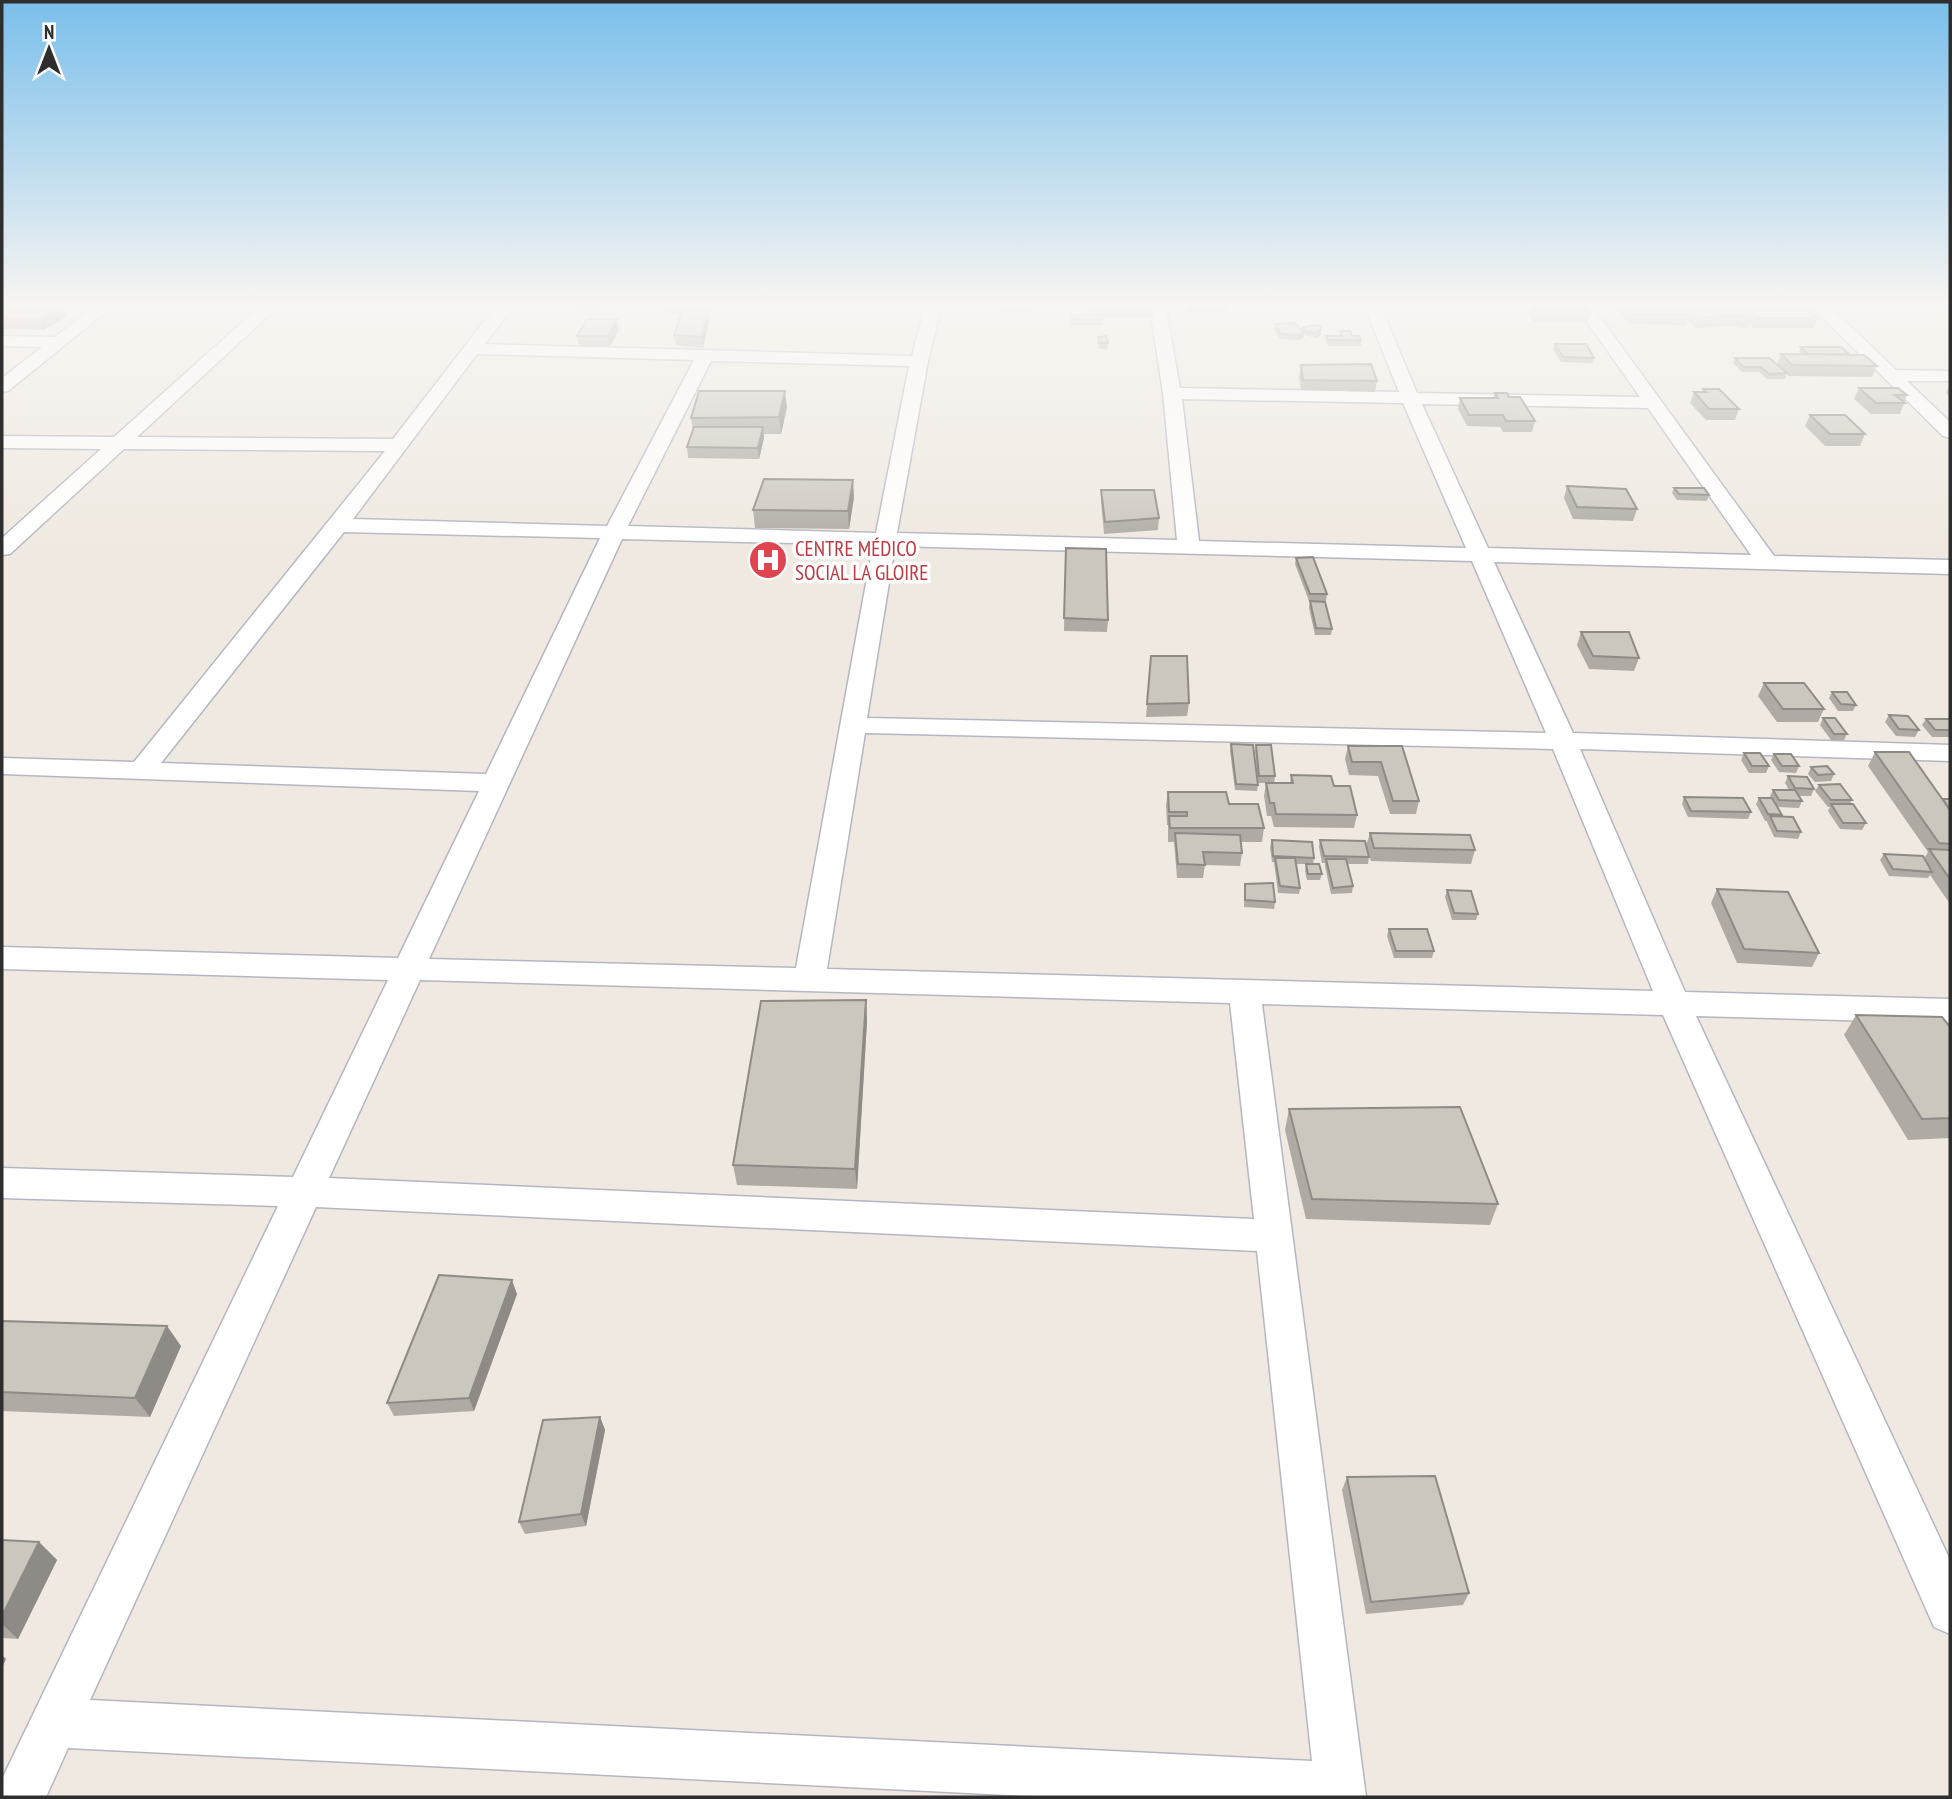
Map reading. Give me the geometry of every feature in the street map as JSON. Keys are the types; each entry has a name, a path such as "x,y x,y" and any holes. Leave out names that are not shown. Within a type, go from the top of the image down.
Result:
{"street":[{"path":"2,549 183,386"},
{"path":"141,771 338,525 444,386"},
{"path":"20,1797 614,532 689,386"},
{"path":"810,980 885,539 914,386"},
{"path":"1171,386 1189,547"},
{"path":"1405,386 1563,741 1675,1003 1950,1611"},
{"path":"1641,386 1768,562"},
{"path":"1902,386 1950,432"},
{"path":"1172,393 1653,403"},
{"path":"2,442 398,445"},
{"path":"338,525 1950,567"},
{"path":"854,724 1950,753"},
{"path":"2,766 496,783"},
{"path":"2,958 1950,1011"},
{"path":"55,1723 1341,1792 1245,992"},
{"path":"2,1183 304,1192 1274,1236"}],"building":[{"path":"1859,388 1898,388 1907,395 1895,395 1905,403 1876,403"},
{"path":"1703,389 1719,389 1739,409 1709,409 1694,392 1706,392"},
{"path":"699,391 785,391 779,417 691,418"},
{"path":"1495,393 1520,397 1535,421 1506,421 1503,415 1469,415 1460,398 1498,398"},
{"path":"1810,415 1845,415 1865,434 1830,434"},
{"path":"694,427 763,427 758,448 687,447"},
{"path":"764,479 853,480 848,511 753,510"},
{"path":"1567,486 1626,489 1637,509 1577,507"},
{"path":"1674,488 1704,488 1709,495 1679,494"},
{"path":"1101,490 1154,490 1159,518 1105,522"},
{"path":"1066,548 1106,549 1108,620 1064,618"},
{"path":"1313,557 1327,594 1310,594 1296,558"},
{"path":"1310,601 1325,602 1332,629 1316,628"},
{"path":"1581,632 1629,632 1639,658 1593,656"},
{"path":"1151,656 1187,656 1189,703 1147,704"},
{"path":"1764,683 1804,683 1824,709 1783,709"},
{"path":"1832,692 1847,692 1856,705 1841,704"},
{"path":"1889,715 1908,716 1919,730 1899,729"},
{"path":"1823,718 1835,718 1847,734 1834,734"},
{"path":"1926,719 1949,719 1950,730 1935,730"},
{"path":"1231,744 1253,745 1258,785 1236,784"},
{"path":"1256,745 1271,745 1275,776 1259,776"},
{"path":"1348,746 1402,746 1419,801 1393,801 1381,762 1352,762"},
{"path":"1875,752 1909,752 1950,810 1950,844 1939,843"},
{"path":"1744,753 1760,753 1769,766 1752,766"},
{"path":"1774,754 1791,754 1799,766 1782,766"},
{"path":"1827,766 1834,774 1818,775 1811,767"},
{"path":"1291,775 1331,776 1334,786 1350,786 1357,815 1276,814 1274,803 1270,803 1266,783 1293,783"},
{"path":"1788,776 1807,777 1814,789 1795,788"},
{"path":"1840,784 1852,800 1831,800 1819,785"},
{"path":"1773,790 1795,790 1802,801 1779,800"},
{"path":"1168,792 1226,792 1229,804 1258,804 1264,828 1170,828 1169,816 1187,816 1187,812 1169,812"},
{"path":"1684,797 1743,798 1751,812 1691,811"},
{"path":"1759,798 1772,798 1782,815 1768,814"},
{"path":"1943,799 1950,799 1950,810"},
{"path":"1831,804 1853,804 1866,823 1843,823"},
{"path":"1770,816 1793,817 1801,832 1777,831"},
{"path":"1175,833 1240,835 1242,853 1203,852 1205,865 1178,864"},
{"path":"1370,833 1470,835 1475,850 1374,848"},
{"path":"1272,840 1312,842 1314,858 1273,856"},
{"path":"1320,840 1365,841 1369,857 1324,856"},
{"path":"1929,849 1950,850 1950,879"},
{"path":"1884,854 1923,856 1932,872 1893,869"},
{"path":"1275,858 1295,858 1300,888 1280,886"},
{"path":"1326,859 1346,859 1353,886 1333,888"},
{"path":"1306,864 1319,864 1322,874 1308,874"},
{"path":"1273,883 1275,902 1245,900 1245,884"},
{"path":"1717,889 1788,892 1819,953 1744,949"},
{"path":"1447,890 1471,891 1478,914 1454,913"},
{"path":"1389,929 1427,929 1434,951 1396,951"},
{"path":"866,1000 855,1169 733,1165 761,1001"},
{"path":"1856,1015 1942,1017 1950,1027 1950,1118 1922,1119"},
{"path":"1460,1107 1498,1204 1312,1199 1289,1109"},
{"path":"439,1275 512,1280 469,1398 387,1403"},
{"path":"2,1321 167,1326 135,1398 2,1392"},
{"path":"600,1417 581,1514 519,1522 543,1420"},
{"path":"1435,1476 1469,1593 1371,1602 1347,1477"},
{"path":"2,1540 39,1542 2,1616"}],"place":[{"name":"CENTRE MÉDICO SOCIAL LA GLOIRE","path":"768,560"}]}
